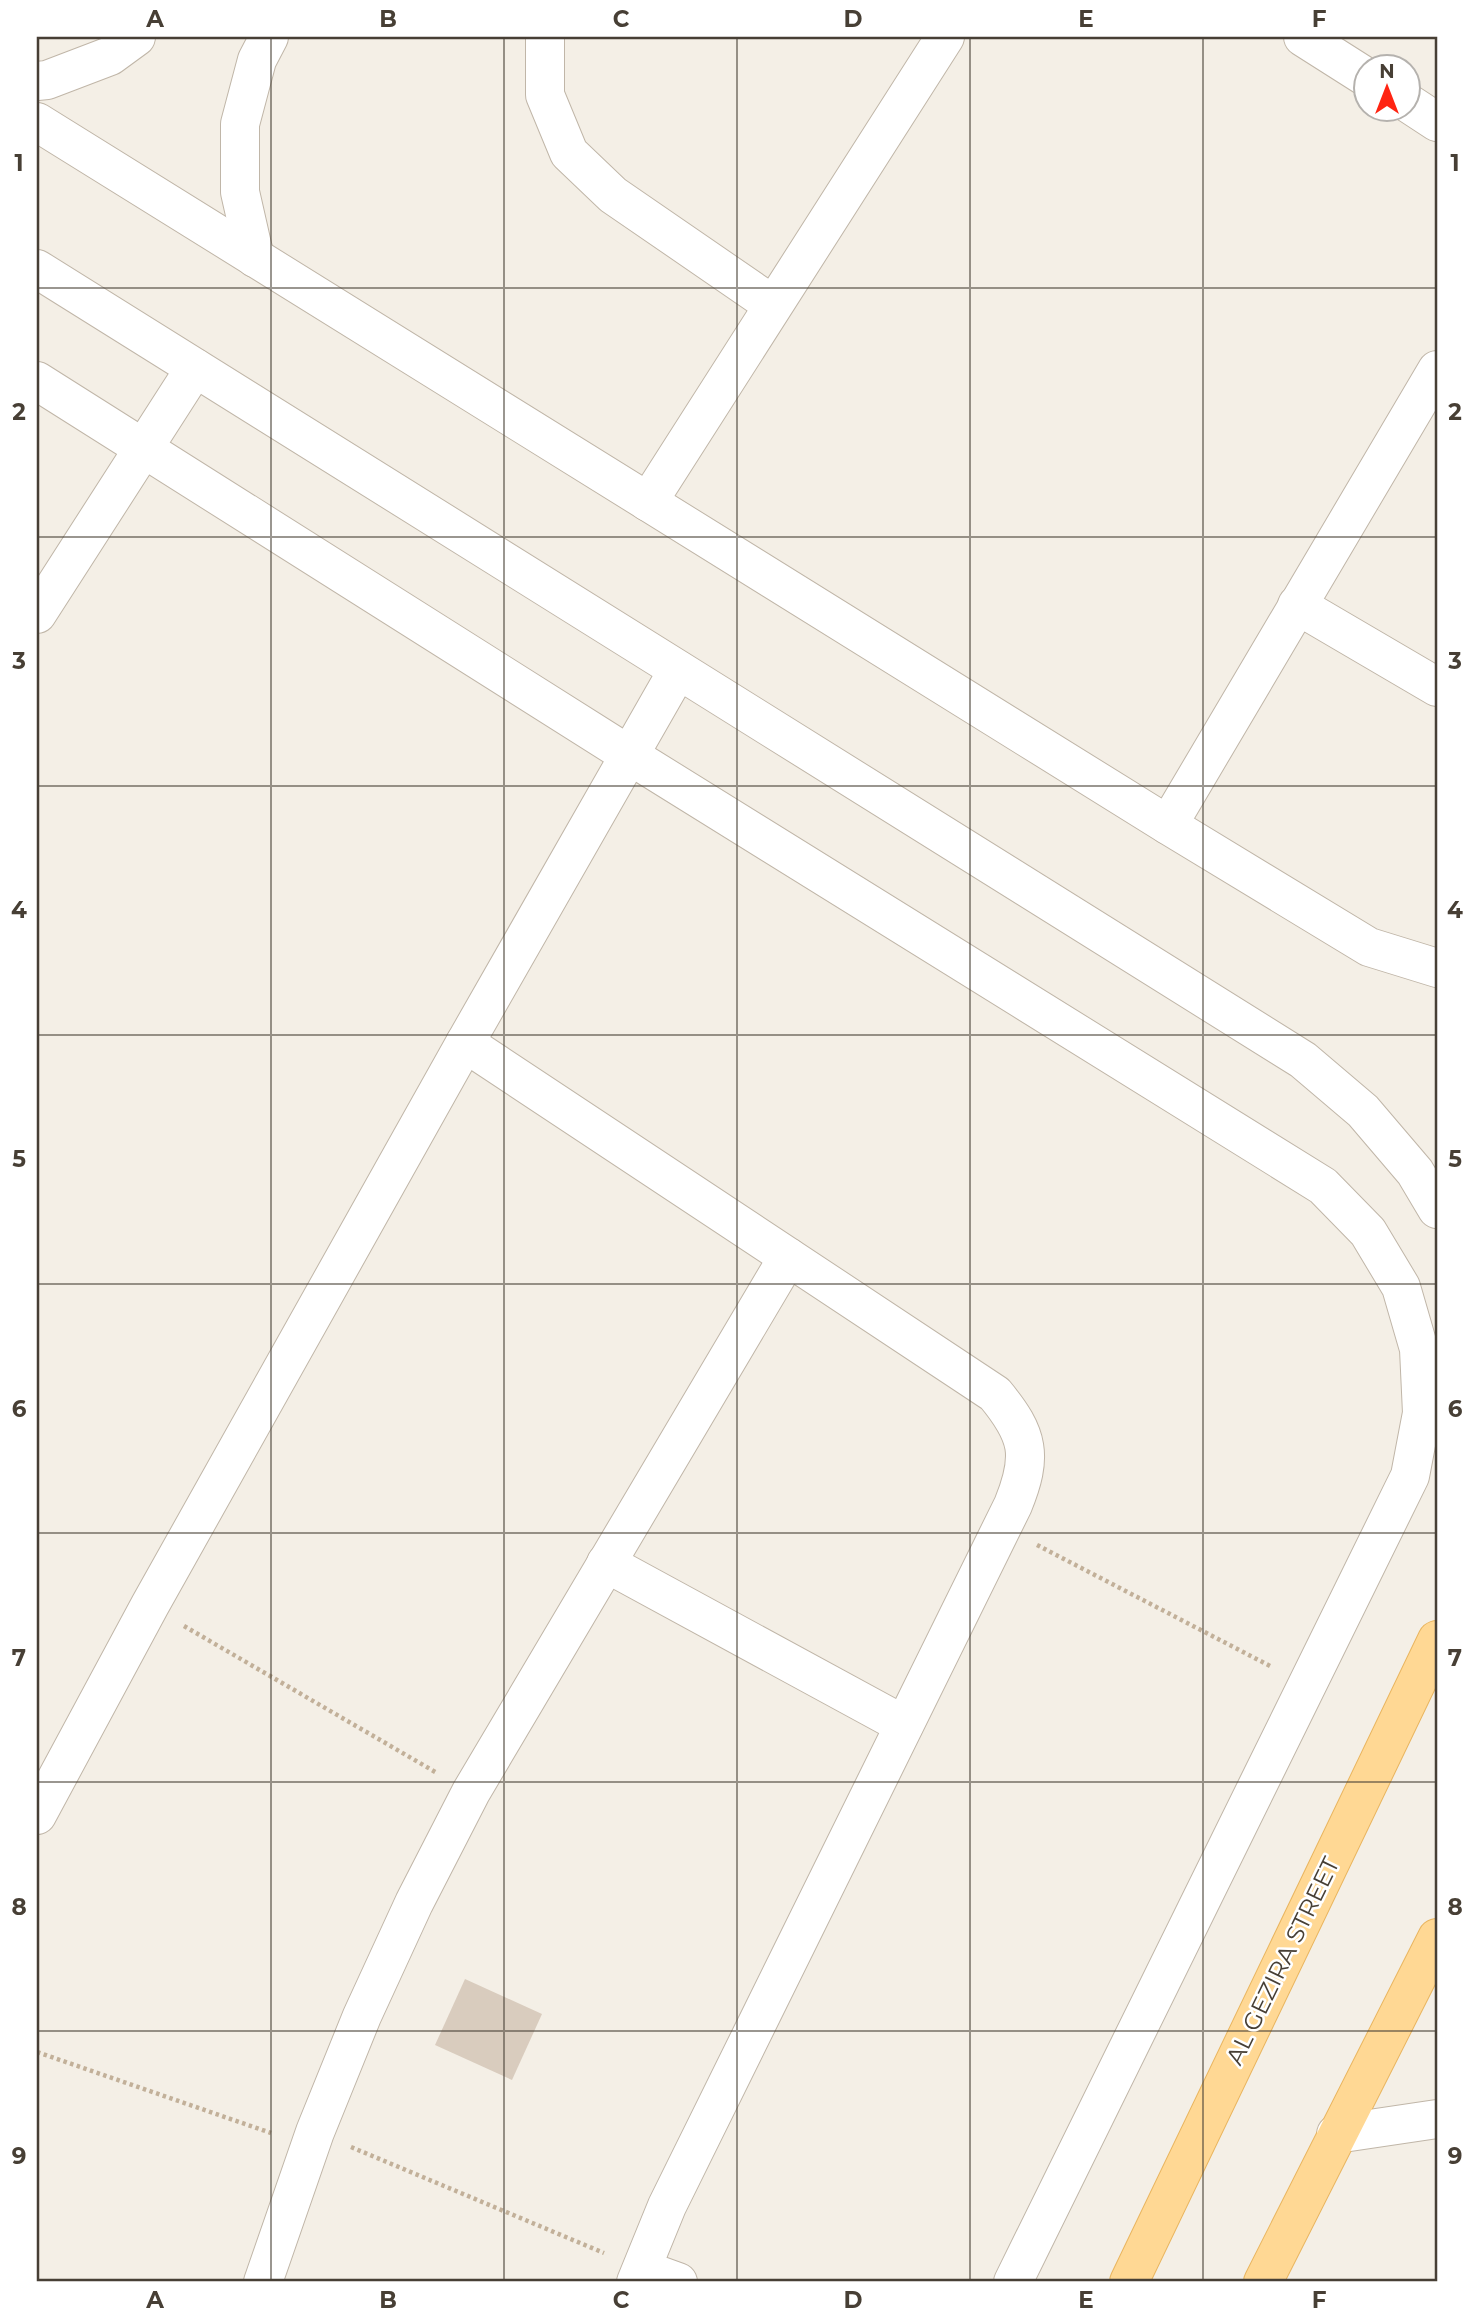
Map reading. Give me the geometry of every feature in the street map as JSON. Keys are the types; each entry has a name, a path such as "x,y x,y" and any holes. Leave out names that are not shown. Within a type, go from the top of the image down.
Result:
{"main road":[{"name":"AL GEZIRA STREET","path":"1129,2282 1437,1640"},
{"path":"1263,2282 1437,1938"}],"street":[{"path":"37,81 47,80 110,56 136,37"},
{"path":"255,258 240,192 240,124 257,60 270,37"},
{"path":"545,37 545,96 569,153 613,195 773,305"},
{"path":"648,502 945,37"},
{"path":"1303,37 1352,68"},
{"path":"1422,112 1437,122"},
{"path":"37,122 1168,825 1369,947 1437,968"},
{"path":"37,269 1303,1060 1363,1111 1415,1171 1437,1209"},
{"path":"37,614 195,368"},
{"path":"1168,825 1437,370"},
{"path":"37,381 629,755 1323,1186 1368,1232 1401,1287 1419,1349 1422,1413 1410,1476 1013,2282"},
{"path":"1297,605 1437,687"},
{"path":"37,1815 149,1605 678,670"},
{"path":"465,1043 995,1394 1015,1418 1025,1446 1024,1477 1002,1527 667,2206 639,2276 678,2282"},
{"path":"263,2282 312,2139 414,1903 471,1792 788,1257"},
{"path":"606,1563 904,1725"},
{"path":"1336,2134 1437,2119"}],"path":[{"path":"1002,1527 1308,1685"},
{"path":"149,1605 471,1792"},
{"path":"37,2052 312,2139 639,2276"}],"building":[{"path":"465,1979 542,2014 512,2080 435,2045"}]}
